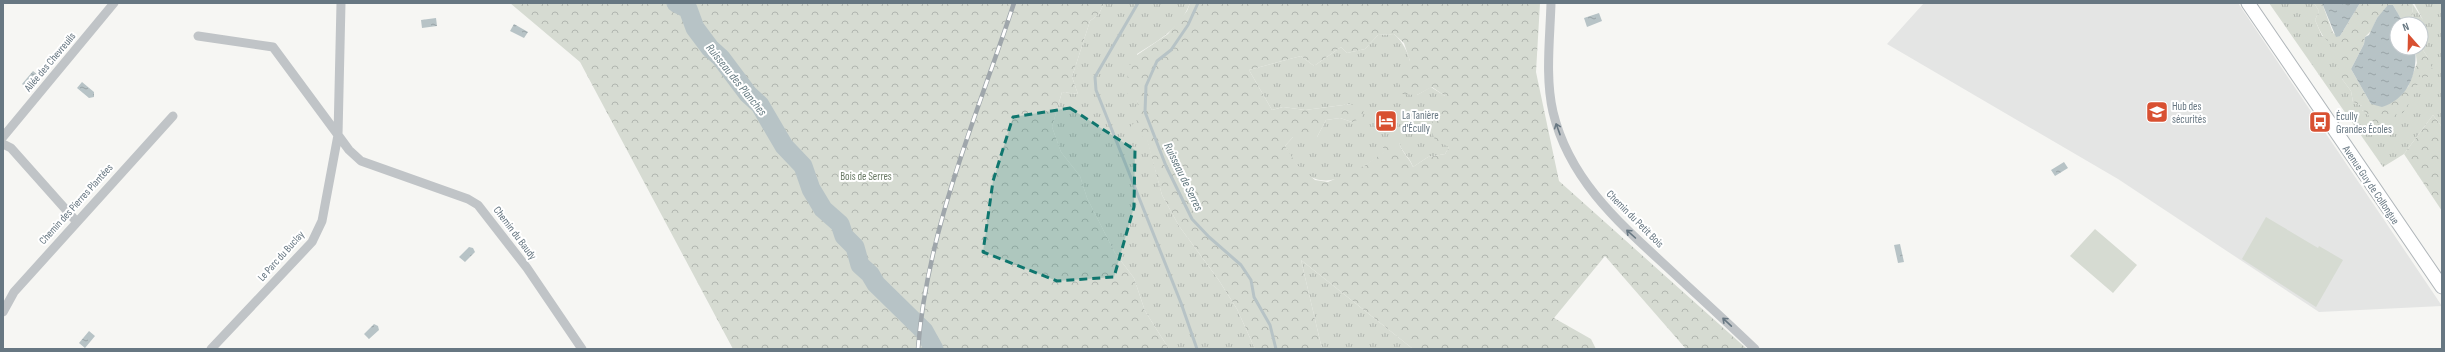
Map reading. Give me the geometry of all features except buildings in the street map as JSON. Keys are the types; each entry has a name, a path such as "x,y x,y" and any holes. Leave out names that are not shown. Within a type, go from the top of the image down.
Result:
{"main road":[{"name":"Avenue Guy de Collongue","path":"2248,3 2442,287"}],"street":[{"name":"Allée des Chevreuils","path":"3,137 114,3"},
{"path":"338,135 341,3"},
{"name":"Chemin du Petit Bois","path":"1552,3 1549,73 1551,102 1558,128 1575,167 1594,196 1611,215 1755,349"},
{"name":"Chemin du Baudy","path":"198,36 273,47 349,150 361,161 468,199 478,205 527,268 582,349"},
{"name":"Chemin des Pierres Plantées","path":"3,312 14,292 76,221 173,116"},
{"name":"Le Parc du Buclay","path":"211,349 312,242 322,221 338,135"},
{"path":"3,144 11,148 76,221"}],"highlighted area":[{"path":"1070,108 1135,150 1134,207 1114,277 1057,281 983,252 993,181 1013,117"}],"shaded area":[{"name":"Hub des sécurités","path":"1924,3 2238,3 2442,306 2319,312 2118,179 1887,44"}],"green space":[{"name":"Bois de Serres","path":"510,3 1104,3 1099,14 1090,21 1072,77 1078,94 1062,92 1052,127 1061,152 1080,176 1087,198 1115,253 1134,278 1145,311 1169,349 733,349 580,62"},
{"path":"1104,3 1190,3 1181,20 1175,27 1161,39 1137,54 1137,100 1162,195 1179,226 1218,279 1237,309 1255,349 1169,349 1145,311 1134,278 1115,253 1087,198 1080,176 1061,152 1052,127 1062,92 1078,94 1072,77 1090,21 1099,14"},
{"path":"1190,3 1540,3 1536,72 1559,181 1747,349 1686,349 1605,256 1554,318 1591,339 1596,349 1413,349 1301,260 1322,349 1255,349 1237,309 1218,279 1179,226 1162,195 1147,140 1129,128 1140,117 1137,100 1127,93 1128,68 1137,55 1168,34 1187,11","holes":["1394,34 1404,43 1410,61 1397,74 1402,94 1417,95 1432,87 1445,96 1430,127 1435,140 1449,147 1445,154 1428,157 1413,167 1399,143 1392,141 1383,147 1384,152 1364,166 1328,182 1315,180 1297,165 1285,146 1293,137 1317,137 1326,120 1340,118 1352,122 1362,118 1364,109 1351,104 1305,110 1283,107 1272,110 1249,70 1301,56 1314,66 1341,47 1347,53 1365,49 1378,35"]},
{"path":"2269,3 2314,3 2319,11 2315,20 2322,36 2346,43 2342,79 2351,91 2353,102 2362,106 2362,110 2369,115 2414,86 2418,74 2428,58 2427,56 2429,56 2429,16 2421,16 2414,3 2442,3 2442,127 2433,115 2404,154 2383,167"},
{"path":"2314,3 2322,3 2333,33 2340,36 2360,3 2412,3 2413,16 2399,16 2393,5 2377,18 2372,30 2365,37 2364,44 2351,69 2371,104 2408,87 2417,63 2416,56 2427,56 2435,75 2423,78 2418,74 2421,84 2414,86 2415,92 2403,113 2396,114 2392,120 2385,117 2378,125 2369,121 2369,115 2362,110 2362,106 2353,102 2351,91 2342,79 2336,59 2346,43 2329,41 2323,36 2315,20 2319,11"},
{"path":"2412,3 2420,16 2413,16"},
{"path":"1394,34 1400,40 1408,55 1417,95 1431,87 1445,96 1449,147 1445,154 1428,157 1413,167 1399,143 1383,147 1385,152 1371,162 1343,177 1330,180 1318,180 1307,174 1295,163 1285,146 1293,137 1317,137 1326,120 1340,118 1352,122 1351,104 1305,110 1283,107 1272,110 1249,70 1301,56 1314,66 1341,47 1347,53 1365,49 1378,35"},
{"path":"2433,115 2442,127 2442,211 2404,154"},
{"path":"2266,217 2318,248 2319,246 2343,260 2316,307 2242,259"},
{"path":"2095,229 2137,265 2113,293 2070,256"},
{"path":"1301,260 1413,349 1322,349"}],"water":[{"path":"2322,3 2360,3 2340,36 2336,37"},
{"path":"2388,5 2393,5 2399,16 2389,16 2389,56 2416,57 2413,76 2405,91 2399,98 2382,107 2371,104 2351,69 2364,44 2365,37 2369,35 2377,18"},
{"path":"1599,13 1602,21 1587,27 1584,18"},
{"path":"436,18 437,26 422,28 421,20"},
{"path":"514,24 528,32 524,38 510,31"},
{"path":"33,71 39,76 28,89 22,84"},
{"path":"82,82 94,92 94,97 89,98 77,88"},
{"path":"2064,162 2068,168 2055,176 2051,170"},
{"path":"1900,244 1904,262 1898,263 1894,245"},
{"path":"469,247 473,248 475,252 465,262 459,257"},
{"path":"374,324 378,326 379,330 369,339 364,334"},
{"path":"89,331 95,336 85,348 79,343"}],"waterway":[{"name":"Ruisseau des Planches","path":"676,3 688,9 695,28 710,48 721,58 748,94 760,105 784,146 803,166 811,189 823,209 840,224 844,236 855,247 860,265 870,274 876,284 924,331 934,349"},
{"path":"1138,3 1095,77 1096,90 1181,303 1197,349"},
{"name":"Ruisseau de Serres","path":"1198,3 1188,25 1171,50 1157,61 1146,86 1145,112 1166,166 1192,219 1209,237 1241,265 1251,280 1254,297 1270,325 1276,349"}],"railway":[{"path":"918,349 923,304 943,217 970,130 1014,3"}],"place":[{"name":"Hub des sécurités","path":"2157,112"},
{"name":"La Tanière d'Écully","path":"1386,121"},
{"name":"Écully Grandes Écoles","path":"2320,122"}]}
